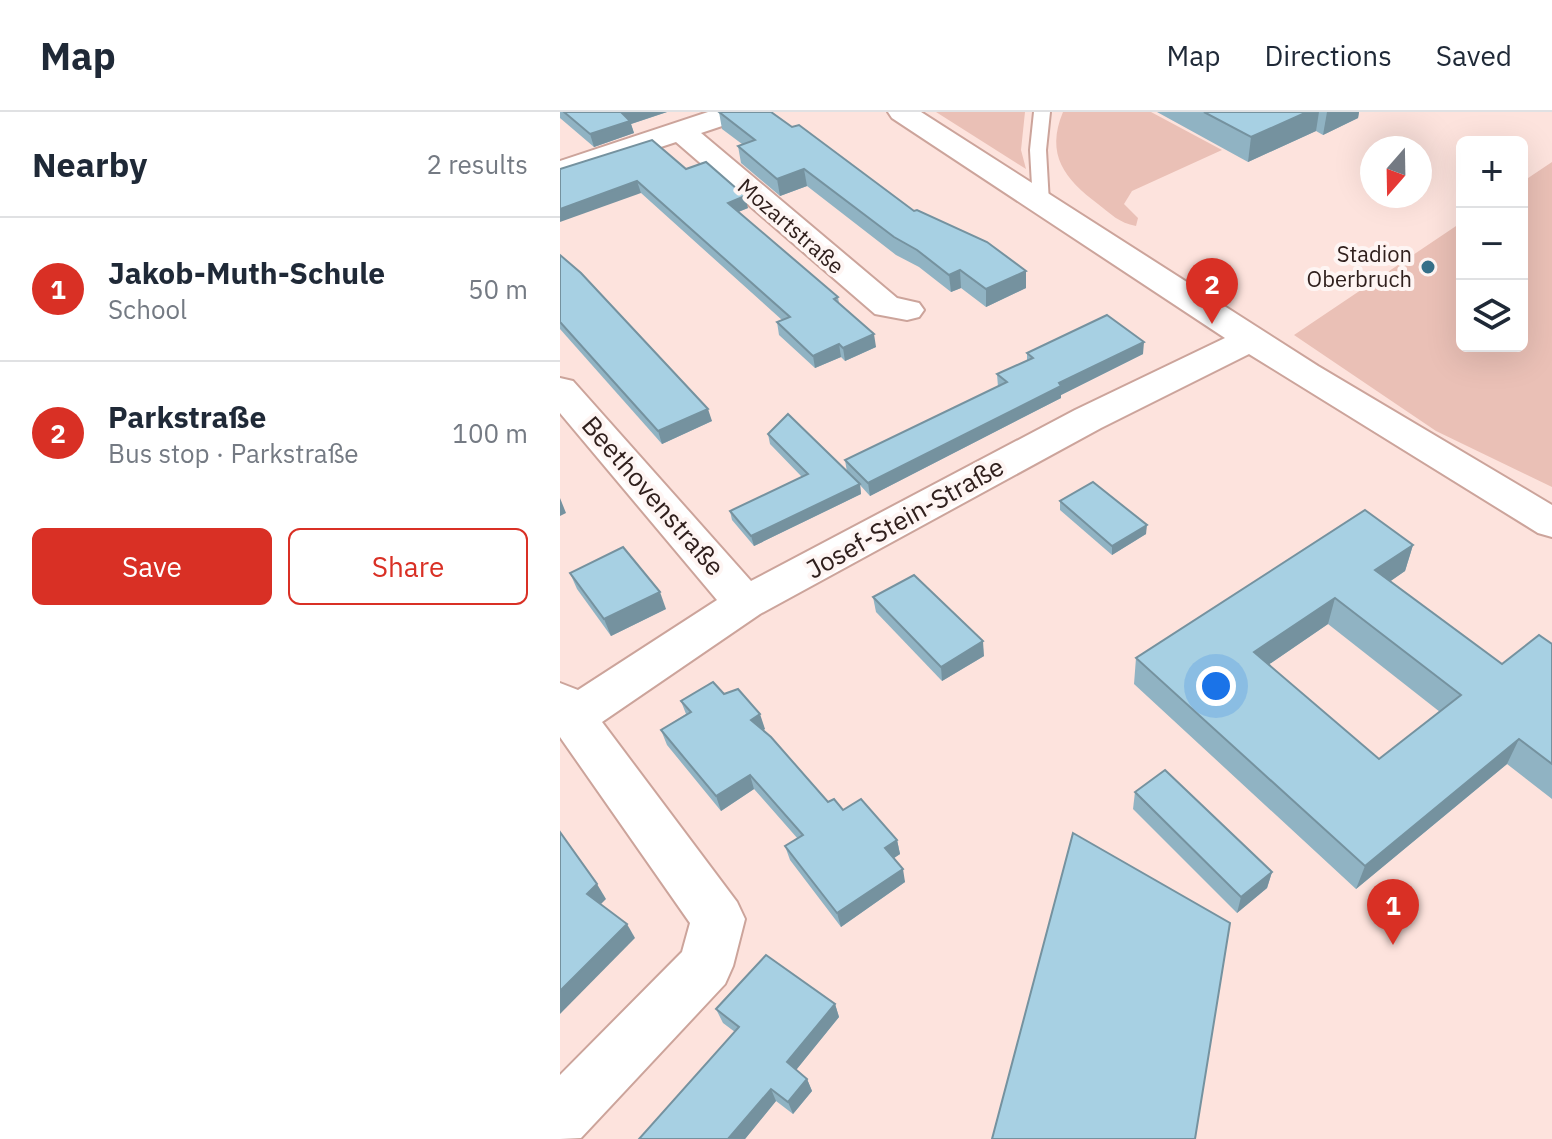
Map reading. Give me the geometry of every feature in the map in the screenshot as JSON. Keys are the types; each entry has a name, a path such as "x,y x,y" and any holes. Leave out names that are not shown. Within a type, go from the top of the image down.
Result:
{"street":[{"path":"566,162 681,131 736,112"},
{"path":"902,112 1430,454 1552,523"},
{"name":"Mozartstraße","path":"681,131 887,307 907,310"},
{"name":"Josef-Stein-Straße","path":"560,1117 706,966 718,919 566,709 745,603 1088,419 1250,340"},
{"name":"Beethovenstraße","path":"560,389 745,603"}],"lane":[{"path":"1041,203 1038,150 1042,112"}],"shaded area":[{"path":"936,112 1025,112 1021,150 1026,169"},
{"path":"1063,112 1151,112 1222,150 1132,191 1124,204 1138,218 1136,226 1130,225 1086,195 1061,165 1056,141"},
{"path":"1552,162 1552,487 1436,431 1294,335 1456,226 1456,352 1528,352 1528,178"}],"building":[{"path":"564,112 626,112 622,113 630,121 590,134"},
{"path":"719,112 771,112 792,127 799,125 914,211 987,242 1026,271 986,289 960,270 949,275 804,169 777,179 738,146 755,140"},
{"path":"1204,112 1307,112 1251,137"},
{"path":"652,140 686,169 706,162 745,196 728,203 838,297 834,299 874,334 843,348 839,344 813,356 777,322 790,317 637,181 560,209 560,169"},
{"path":"560,255 581,273 708,409 658,431 560,322"},
{"path":"1107,315 1144,342 868,483 845,460 1007,382 997,374 1033,358 1027,353"},
{"path":"788,414 860,484 751,536 730,511 808,474 768,434"},
{"path":"1093,482 1147,525 1112,546 1060,501"},
{"path":"1365,510 1413,545 1375,570 1502,664 1539,635 1552,644 1552,764 1519,739 1365,866 1136,658","holes":["1335,598 1461,695 1379,759 1254,652"]},
{"path":"623,547 660,592 604,619 570,573"},
{"path":"914,575 983,641 941,667 873,597"},
{"path":"713,682 724,694 738,689 760,714 751,720 771,737 828,802 834,799 843,810 861,799 897,840 885,848 903,869 837,913 785,846 803,835 750,775 716,796 661,730 691,712 681,701"},
{"path":"1165,770 1272,872 1241,897 1135,792"},
{"path":"560,832 597,884 587,894 627,924 560,991"},
{"path":"1073,833 1230,923 1195,1139 992,1139"},
{"path":"766,955 835,1004 787,1062 807,1079 788,1102 771,1089 728,1139 639,1139 739,1027 716,1009"}],"place":[{"name":"Stadion Oberbruch","path":"1428,267"},
{"name":"Parkstraße","path":"1212,324"},
{"name":"Jakob-Muth-Schule","path":"1393,945"}]}
